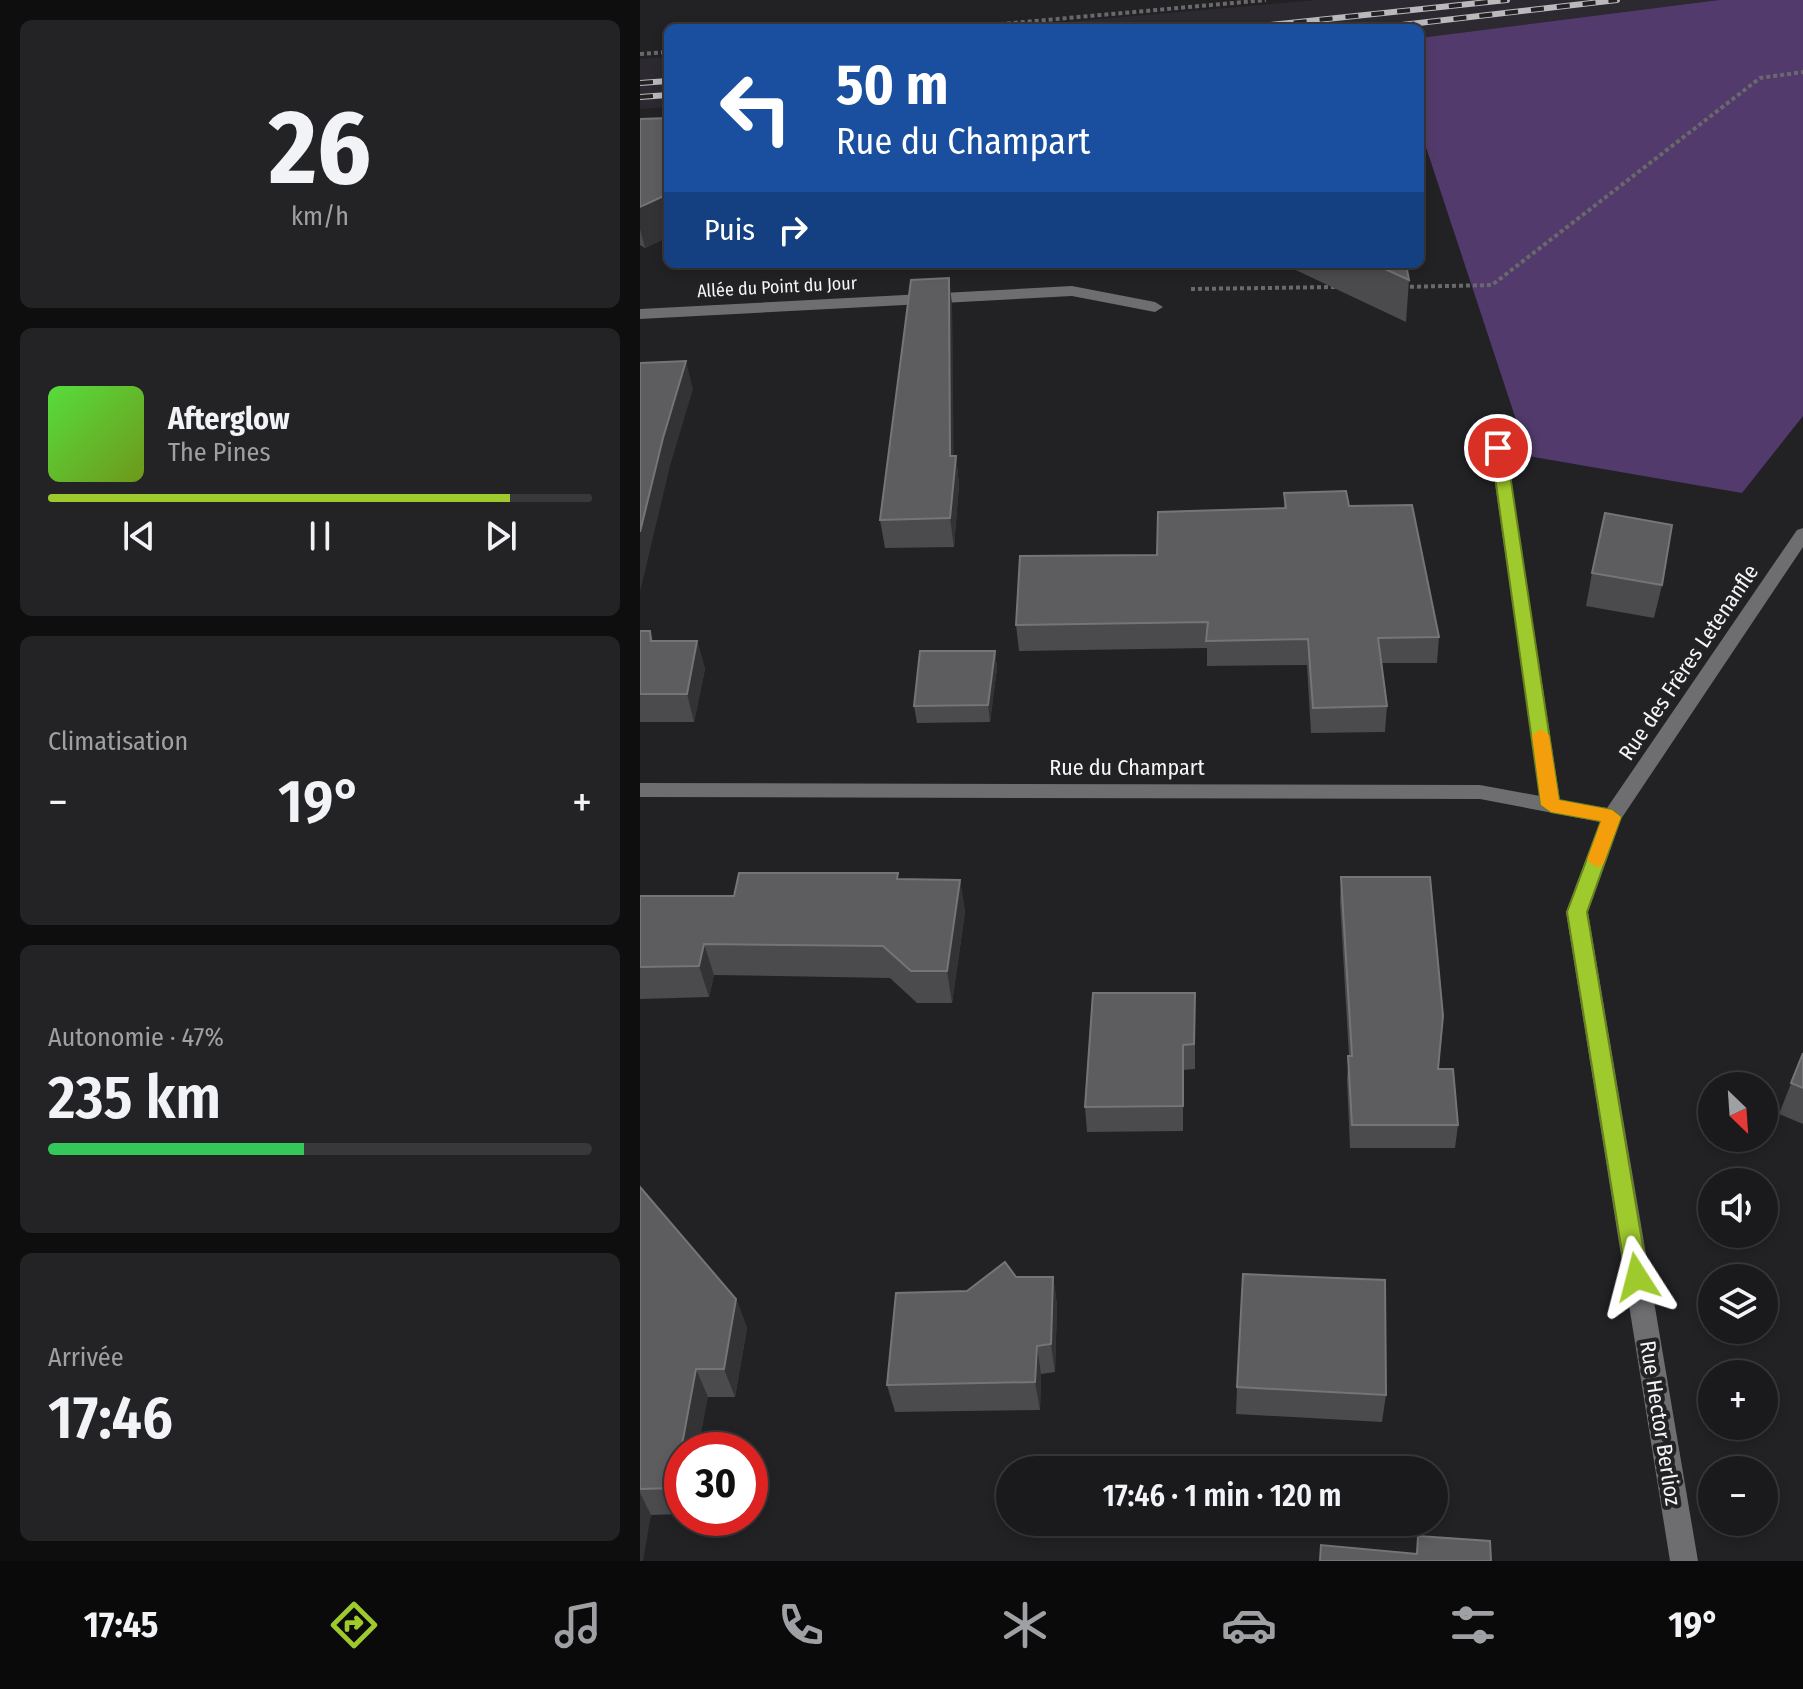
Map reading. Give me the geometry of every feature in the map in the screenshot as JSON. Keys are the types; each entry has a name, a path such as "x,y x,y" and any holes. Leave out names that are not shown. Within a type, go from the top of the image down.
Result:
{"street":[{"name":"Allée du Point du Jour","path":"640,314 1072,291 1155,307"},
{"path":"1498,448 1551,805"},
{"name":"Rue des Frères Letenanfle","path":"1612,817 1803,534"},
{"name":"Rue du Champart","path":"640,790 1480,792 1612,817"},
{"name":"Rue Hector Berlioz","path":"1612,817 1577,912 1684,1561"}],"path":[{"path":"1002,24 1266,0"},
{"path":"640,54 664,52"},
{"path":"1399,287 1492,285 1760,78 1803,72"},
{"path":"1181,290 1352,287"}],"shaded area":[{"path":"1317,0 1719,0 1424,37 1424,24 1042,24"},
{"path":"1719,0 1803,0 1803,416 1742,493 1528,456 1424,141 1424,37"},
{"path":"664,57 664,107 640,109 640,59"}],"building":[{"path":"664,118 664,196 640,207 640,119"},
{"path":"1383,268 1407,268 1409,280"},
{"path":"949,278 950,456 956,456 950,518 880,520 911,280"},
{"path":"686,361 663,438 640,532 640,363"},
{"path":"1346,491 1349,506 1412,505 1439,637 1378,638 1387,706 1313,708 1308,639 1206,641 1208,622 1016,625 1020,556 1157,555 1158,512 1286,508 1284,493"},
{"path":"1605,513 1672,525 1662,585 1592,573"},
{"path":"640,631 650,631 651,641 697,641 687,694 640,694"},
{"path":"920,651 995,651 988,705 914,706"},
{"path":"739,873 898,873 897,879 960,880 947,971 911,971 883,946 704,944 699,966 640,967 640,896 734,896"},
{"path":"1341,877 1430,877 1443,1016 1438,1069 1453,1069 1458,1125 1352,1125 1348,1056 1352,1056"},
{"path":"1093,993 1195,993 1194,1044 1183,1045 1183,1106 1085,1107"},
{"path":"1803,1053 1803,1088 1791,1083"},
{"path":"640,1187 736,1299 724,1369 696,1369 684,1432 664,1432 664,1488 640,1489"},
{"path":"1005,1262 1016,1277 1053,1277 1051,1344 1037,1346 1035,1382 887,1385 896,1293 967,1291"},
{"path":"1243,1274 1385,1280 1386,1395 1237,1387"},
{"path":"1418,1536 1490,1541 1491,1561 1320,1561 1321,1545 1417,1554"}],"railway":[{"path":"1280,24 1507,0"},
{"path":"1410,24 1617,0"},
{"path":"640,83 664,81"},
{"path":"640,97 664,95"}],"slow traffic":[{"path":"1541,735 1551,805 1612,817 1596,860"}],"route":[{"path":"1498,448 1551,805 1612,817 1577,912 1637,1277"}]}
